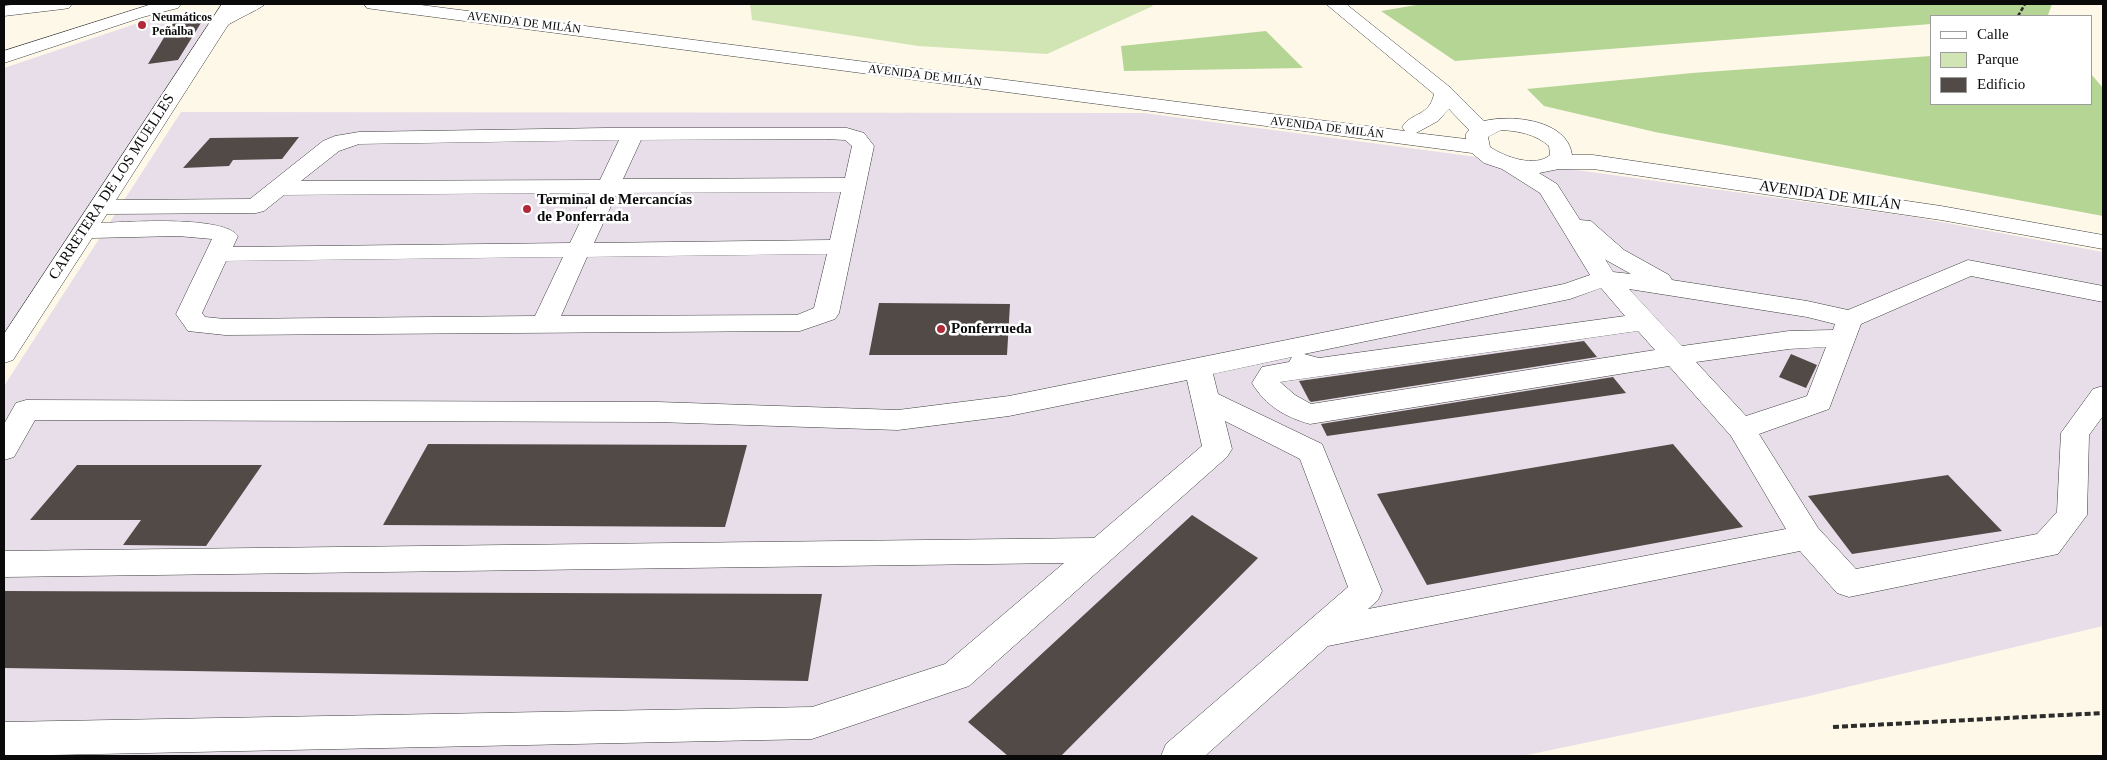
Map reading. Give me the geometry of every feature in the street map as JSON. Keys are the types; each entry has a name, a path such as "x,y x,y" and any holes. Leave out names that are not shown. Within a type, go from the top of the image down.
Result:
{"street":[{"path":"4,11 63,4"},
{"path":"138,13 160,4"},
{"path":"4,57 138,13 172,4"},
{"name":"CARRETERA DE LOS MUELLES","path":"4,354 223,11 256,4"},
{"name":"AVENIDA DE MILÁN","path":"373,4 1484,134"},
{"name":"AVENIDA DE MILÁN","path":"452,4 853,53 1484,134"},
{"path":"1335,4 1450,98 1484,134 1486,155 1510,165 1551,193 1615,255 1643,272 1680,289"},
{"path":"1413,126 1435,114 1450,98"},
{"path":"1484,134 1526,126 1542,131 1555,157 1551,193 1605,278 1741,429 1807,536 1849,584 2047,544 2072,515 2075,433 2103,396"},
{"path":"544,326 577,251 633,134"},
{"path":"633,134 850,135 860,139 862,146 826,314 800,323 225,327 197,325 189,314 192,304 222,245 256,206 331,146 343,140 359,138 633,134"},
{"path":"1510,165 1533,168 1555,157"},
{"name":"AVENIDA DE MILÁN","path":"1555,157 1931,196 2103,227"},
{"name":"AVENIDA DE MILÁN","path":"1555,157 1921,210 2103,242"},
{"path":"279,188 854,185"},
{"path":"99,207 256,206"},
{"path":"84,231 195,229 217,231 222,245"},
{"path":"222,245 577,251 840,247"},
{"path":"1645,322 1272,374 1266,382 1275,395 1295,410 1310,414 1789,340 1847,328 1968,268 2103,294"},
{"path":"4,449 26,410 657,412 898,420 1202,384 1263,354 1570,291 1605,278 1807,309 1847,328"},
{"path":"1741,429 1819,402 1847,328"},
{"path":"1263,354 1319,367"},
{"path":"4,739 812,723 957,675 1101,550 1217,449 1202,384"},
{"path":"1179,756 1366,591 1312,452 1202,384"},
{"path":"1319,633 1807,536"},
{"path":"4,564 1101,550"}],"path":[{"path":"2019,15 2025,4"},
{"path":"1833,728 2103,714"}],"shaded area":[{"path":"168,13 212,17 4,344 4,68"},
{"path":"181,112 1144,113 1914,217 2103,252 2103,626 1805,697 1522,756 4,756 4,386"}],"green space":[{"path":"750,4 1151,4 1153,6 1047,54 918,46 752,20"},
{"path":"1422,4 2052,4 2048,15 1930,15 1930,24 1455,61 1381,11"},
{"path":"1266,31 1303,68 1124,71 1121,46"},
{"path":"1930,56 1930,105 2092,105 2092,75 2103,88 2103,216 1655,132 1544,106 1527,89 1692,73"}],"building":[{"path":"204,18 178,60 148,64 174,21"},
{"path":"299,137 282,159 233,160 229,166 183,168 210,138"},
{"name":"Ponferrueda","path":"879,303 1010,304 1007,355 869,355"},
{"path":"1584,341 1597,357 1311,402 1299,381"},
{"path":"1791,354 1817,365 1806,388 1779,377"},
{"path":"1613,377 1626,393 1327,436 1321,424"},
{"path":"428,444 747,445 725,527 383,525"},
{"path":"1673,444 1743,527 1427,585 1377,494"},
{"path":"77,465 262,465 206,546 123,545 141,520 30,520"},
{"path":"1948,475 2002,531 1852,554 1808,496"},
{"path":"1192,515 1258,558 1061,756 1008,756 968,722"},
{"path":"4,591 822,594 808,681 4,668"}],"place":[{"name":"Neumáticos Peñalba","path":"142,25"},
{"name":"Terminal de Mercancías de Ponferrada","path":"527,209"},
{"name":"Ponferrueda","path":"941,329"}]}
